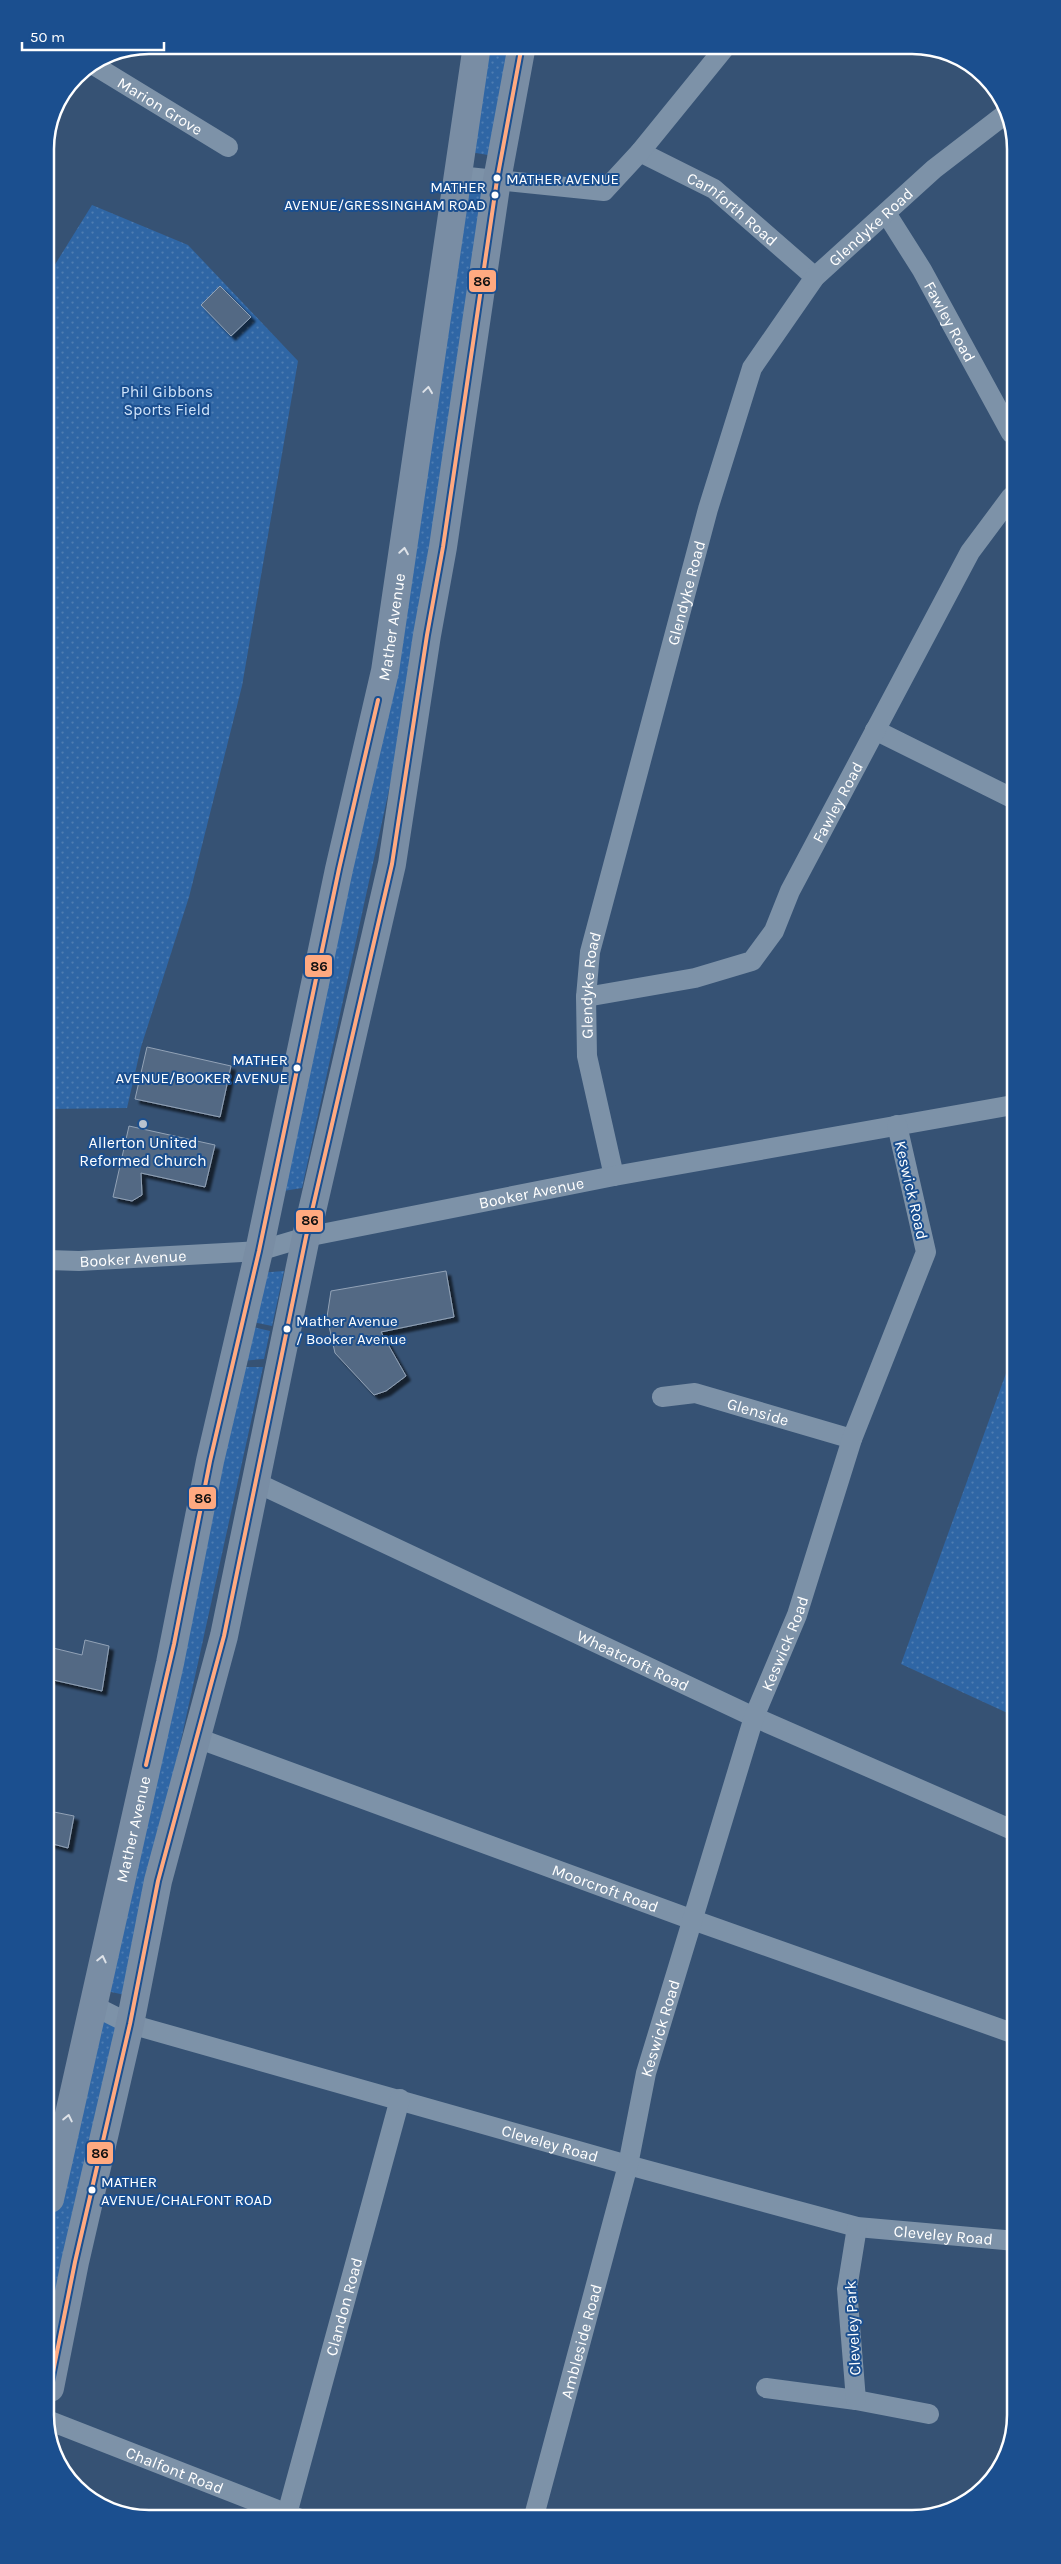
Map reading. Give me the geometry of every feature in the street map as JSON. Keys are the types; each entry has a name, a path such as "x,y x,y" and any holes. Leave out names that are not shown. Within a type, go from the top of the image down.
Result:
{"main road":[{"name":"Mather Avenue","path":"54,2181 170,1663 210,1461 259,1251 339,869 385,671 476,54"},
{"path":"54,2368 75,2262 130,2024 158,1881 224,1636 306,1237 392,864 427,635 445,537 497,180 520,54"}],"street":[{"path":"458,176 540,187 604,192 640,152 720,54"},
{"name":"Marion Grove","path":"99,68 228,147"},
{"name":"Glendyke Road","path":"614,1176 587,1056 586,997 590,952 708,508 752,368 815,277 934,169 1002,117"},
{"name":"Carnforth Road","path":"640,152 714,189 815,277"},
{"name":"Fawley Road","path":"886,213 922,270 1007,426"},
{"name":"Fawley Road","path":"586,997 695,978 752,961 774,931 790,891 970,552 1007,504"},
{"path":"875,730 1007,796"},
{"name":"Booker Avenue","path":"54,1260 79,1261 259,1251 306,1237 614,1176 1007,1106"},
{"name":"Keswick Road","path":"628,2166 646,2073 754,1717 797,1615 852,1439 926,1252 897,1125"},
{"name":"Glenside","path":"662,1397 695,1393 852,1439"},
{"name":"Wheatcroft Road","path":"255,1482 754,1717 1007,1828"},
{"name":"Moorcroft Road","path":"197,1738 693,1920 1007,2031"},
{"name":"Cleveley Road","path":"92,2005 130,2024 628,2166 857,2227 1007,2240"},
{"name":"Clandon Road","path":"294,2510 400,2100"},
{"name":"Ambleside Road","path":"536,2510 628,2166"},
{"name":"Cleveley Park","path":"856,2400 847,2289 857,2227"},
{"name":"Cleveley Park","path":"766,2388 856,2400 929,2414"},
{"name":"Chalfont Road","path":"54,2423 277,2510"}],"green space":[{"path":"485,54 508,54 488,155 470,152"},
{"path":"464,184 486,187 401,735 302,1188 277,1192"},
{"name":"Phil Gibbons Sports Field","path":"92,205 188,245 298,361 242,686 189,897 141,1047 127,1108 54,1109 54,266"},
{"path":"284,1271 272,1326 248,1321 258,1273"},
{"path":"248,1326 270,1331 264,1359 241,1361"},
{"path":"239,1367 263,1367 125,1995 102,1990"},
{"path":"1007,1371 1007,1713 901,1664"},
{"path":"97,2016 119,2024 54,2320 54,2207"}],"building":[{"path":"220,286 251,317 231,336 201,305"},
{"path":"147,1047 231,1066 220,1117 135,1099"},
{"path":"129,1126 215,1145 205,1187 141,1173 142,1195 132,1201 113,1197"},
{"path":"446,1271 454,1317 381,1332 406,1376 386,1391 374,1395 335,1353 327,1317 331,1291"},
{"path":"85,1640 109,1646 102,1691 54,1680 54,1648 82,1655"},
{"path":"54,1812 74,1816 68,1848 54,1844"}],"transit line":[{"name":"86","path":"54,2367 75,2262 130,2024 158,1881 224,1636 306,1237 392,864 427,635 443,547 497,180 520,54"},
{"name":"86","path":"146,1765 174,1644 210,1461 259,1251 339,869 378,700"}],"place":[{"name":"MATHER AVENUE","path":"497,178"},
{"name":"MATHER AVENUE/GRESSINGHAM ROAD","path":"495,195"},
{"name":"MATHER AVENUE/BOOKER AVENUE","path":"297,1068"},
{"name":"Allerton United Reformed Church","path":"143,1124"},
{"name":"Mather Avenue / Booker Avenue","path":"287,1329"},
{"name":"MATHER AVENUE/CHALFONT ROAD","path":"92,2190"}]}
